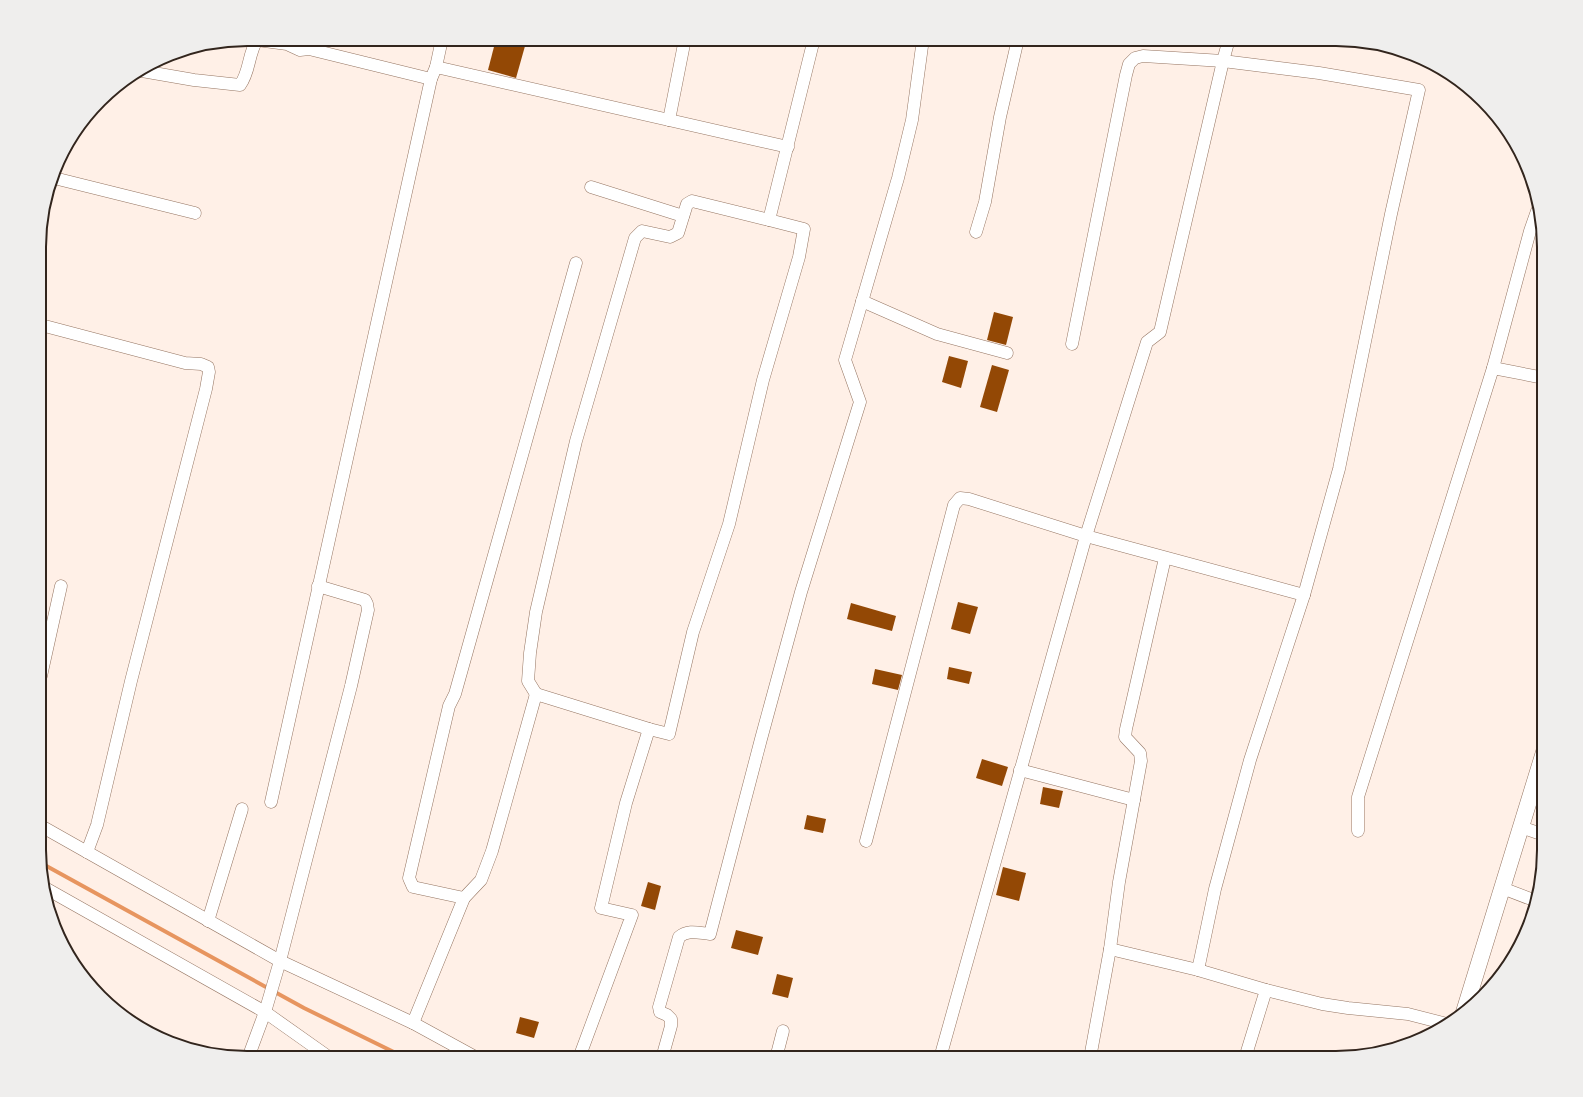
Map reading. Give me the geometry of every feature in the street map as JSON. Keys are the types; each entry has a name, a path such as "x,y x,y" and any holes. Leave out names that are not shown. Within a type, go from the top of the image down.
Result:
{"street":[{"path":"148,72 194,80 240,85 245,78 253,46"},
{"path":"291,46 300,50 309,49 431,79"},
{"path":"270,802 431,79 436,67 440,46"},
{"path":"669,120 684,46"},
{"path":"769,220 812,46"},
{"path":"664,1051 671,1026 671,1019 667,1015 660,1012 659,1007 679,937 684,932 710,934 799,599 860,402 845,360 898,178 912,120 922,46"},
{"path":"976,232 985,202 1000,118 1016,46"},
{"path":"942,1051 1086,536 1147,342 1160,332 1222,61 1227,46"},
{"path":"1072,344 1129,64 1135,58 1142,56 1222,61 1326,74 1419,90 1384,245 1338,469 1304,595 1250,760 1215,889 1198,970"},
{"path":"436,67 788,147"},
{"path":"58,179 195,213"},
{"path":"591,187 683,216"},
{"path":"692,201 769,220 804,229 799,257 763,380 729,524 693,632 669,734 536,694 528,680 536,612 576,442 635,238 642,231 670,237 675,235 678,233 687,204 692,201"},
{"path":"1358,831 1358,797 1493,368 1530,231 1535,219"},
{"path":"464,898 413,887 409,878 449,706 455,694 576,263"},
{"path":"862,301 937,334 1007,352"},
{"path":"46,326 185,363 201,364 208,367 209,372 206,389 130,681 97,825 87,852"},
{"path":"1493,368 1537,377"},
{"path":"866,841 954,505 960,498 970,499 1086,536 1304,595"},
{"path":"1091,1051 1110,949 1119,882 1141,761 1140,753 1125,737 1126,729 1165,558"},
{"path":"46,654 61,586"},
{"path":"251,1051 265,1012 280,961 349,694 368,610 368,604 365,600 318,586"},
{"path":"413,1022 464,898 481,880 492,851 536,694"},
{"path":"582,1051 632,915 601,908 626,803 649,729"},
{"path":"1020,770 1134,800"},
{"path":"1472,998 1502,888 1537,775"},
{"path":"208,921 242,809"},
{"path":"1521,827 1537,833"},
{"path":"46,829 280,961 413,1022 465,1051"},
{"path":"1502,888 1531,899"},
{"path":"50,891 265,1012 320,1051"},
{"path":"1110,949 1198,970 1266,990 1322,1004 1408,1014 1439,1022"},
{"path":"1247,1051 1266,990"},
{"path":"778,1051 784,1031"}],"building":[{"path":"494,46 525,46 516,78 488,70"},
{"path":"994,312 1013,317 1006,345 987,340"},
{"path":"949,356 968,361 961,388 942,382"},
{"path":"992,365 1009,370 997,412 980,407"},
{"path":"958,602 978,607 970,634 951,629"},
{"path":"851,603 896,616 892,631 847,619"},
{"path":"949,667 972,672 969,684 947,679"},
{"path":"875,669 902,675 898,690 872,684"},
{"path":"982,759 1008,767 1002,786 976,778"},
{"path":"1043,787 1063,791 1059,808 1040,804"},
{"path":"807,815 826,819 823,833 804,829"},
{"path":"1003,867 1026,873 1019,901 996,895"},
{"path":"648,882 661,886 655,910 641,906"},
{"path":"736,930 763,937 758,955 731,948"},
{"path":"777,974 793,978 788,998 772,994"},
{"path":"520,1017 539,1022 534,1038 516,1033"}],"waterway":[{"path":"46,866 304,1008 392,1051"}]}
